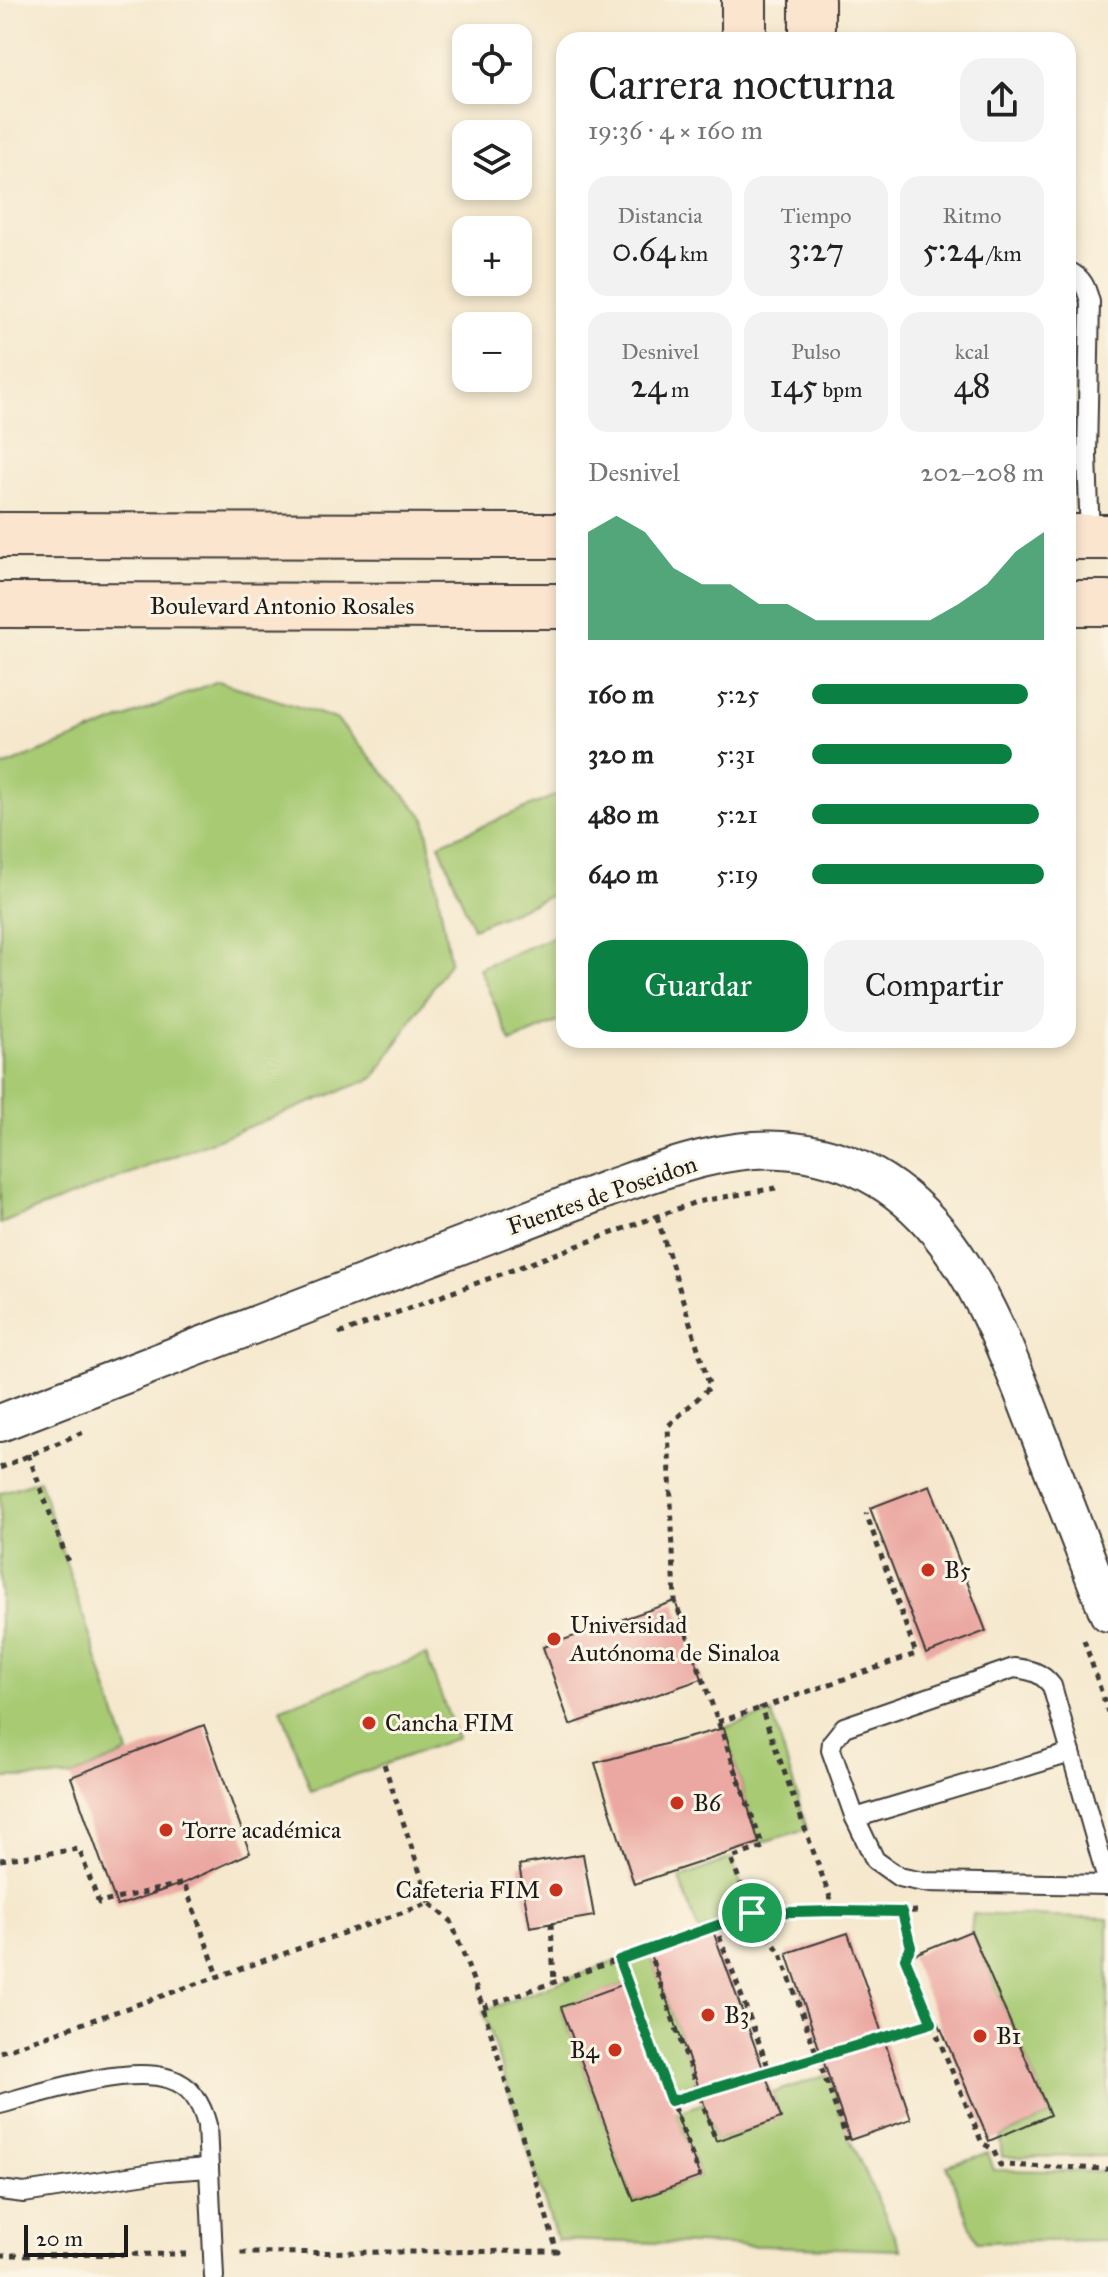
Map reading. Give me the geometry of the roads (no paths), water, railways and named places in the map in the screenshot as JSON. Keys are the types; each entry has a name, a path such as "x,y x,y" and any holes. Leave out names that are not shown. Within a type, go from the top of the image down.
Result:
{"main road":[{"path":"744,0 744,32"},
{"path":"812,0 812,32"},
{"path":"0,535 556,536"},
{"path":"1076,603 1108,603"},
{"name":"Boulevard Antonio Rosales","path":"0,605 556,606"}],"street":[{"name":"Fuentes de Poseidon","path":"6,1421 664,1170 728,1154 780,1150 838,1159 894,1189 932,1223 970,1274 1005,1347 1108,1613"}],"lane":[{"path":"1076,275 1086,287 1090,302 1087,363 1089,537"},
{"path":"1076,363 1087,363"},
{"path":"1076,457 1087,456"},
{"path":"1014,1668 1033,1670 1044,1676 1052,1686 1071,1753 1108,1884 923,1882 899,1877 875,1860 855,1818 831,1750 835,1735 844,1727 1014,1668"},
{"path":"855,1818 1071,1753"},
{"path":"0,2104 79,2083 148,2075 173,2079 189,2090 203,2108 214,2277"},
{"path":"0,2190 24,2193 166,2171 209,2168"}],"place":[{"name":"B5","path":"928,1570"},
{"name":"Universidad Autónoma de Sinaloa","path":"554,1639"},
{"name":"Cancha FIM","path":"369,1723"},
{"name":"B6","path":"677,1803"},
{"name":"Torre académica","path":"166,1830"},
{"name":"Cafeteria FIM","path":"556,1890"},
{"name":"B3","path":"708,2015"},
{"name":"B1","path":"980,2036"},
{"name":"B4","path":"615,2050"}]}
